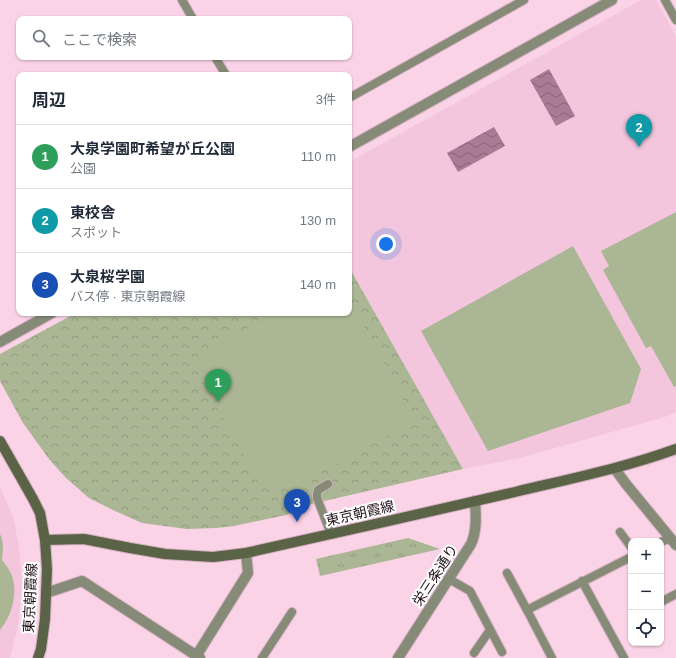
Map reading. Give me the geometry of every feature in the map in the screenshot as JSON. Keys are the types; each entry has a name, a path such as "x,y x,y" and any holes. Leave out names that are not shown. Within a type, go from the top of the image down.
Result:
{"main road":[{"name":"東京朝霞線","path":"0,440 40,513 46,540 47,569 45,620 38,658"},
{"name":"東京朝霞線","path":"46,540 84,539 165,554 213,557 246,552 331,534 476,501 615,468 649,459 676,449"}],"street":[{"path":"352,145 612,0"},
{"path":"0,342 47,316"},
{"path":"615,468 669,542"},
{"name":"栄三条通り","path":"398,658 474,539 476,527 476,501"},
{"path":"46,593 82,581 197,657 248,573 246,552"}],"lane":[{"path":"182,0 191,16"},
{"path":"352,96 524,0"},
{"path":"665,0 676,20"},
{"path":"217,60 224,72"},
{"path":"328,484 318,490 317,498 331,534"},
{"path":"620,532 628,543"},
{"path":"527,610 628,558"},
{"path":"507,573 552,658"},
{"path":"449,580 470,592 502,652"},
{"path":"582,581 624,658"},
{"path":"664,600 676,594"},
{"path":"262,658 292,612"},
{"path":"474,653 490,630"}],"shaded area":[{"path":"641,0 656,0 676,36 676,412 668,416 520,458 463,469 352,272 352,160"},
{"path":"0,486 13,517 19,546 22,585 18,626 10,658 0,658"}],"green space":[{"path":"676,212 676,386 674,387 651,346 646,348 603,270 609,266 601,251"},
{"path":"573,246 641,369 630,403 488,451 421,331"},
{"path":"352,272 463,469 307,505 286,515 234,526 187,529 142,523 89,498 66,478 49,459 23,423 0,381 0,354 70,316 352,316"},
{"path":"352,306 410,412 408,425 288,490 258,481 194,366 199,355 270,316 352,316"},
{"path":"0,534 3,543 2,560 8,568 14,583 14,597 11,611 0,630"},
{"path":"408,538 440,549 320,576 316,559"}],"water":[{"path":"549,69 575,116 556,126 530,80"},
{"path":"494,127 505,146 458,172 447,153"}],"place":[{"name":"東校舎","path":"639,147"},
{"name":"大泉学園町希望が丘公園","path":"218,402"},
{"name":"大泉桜学園","path":"297,522"}]}
